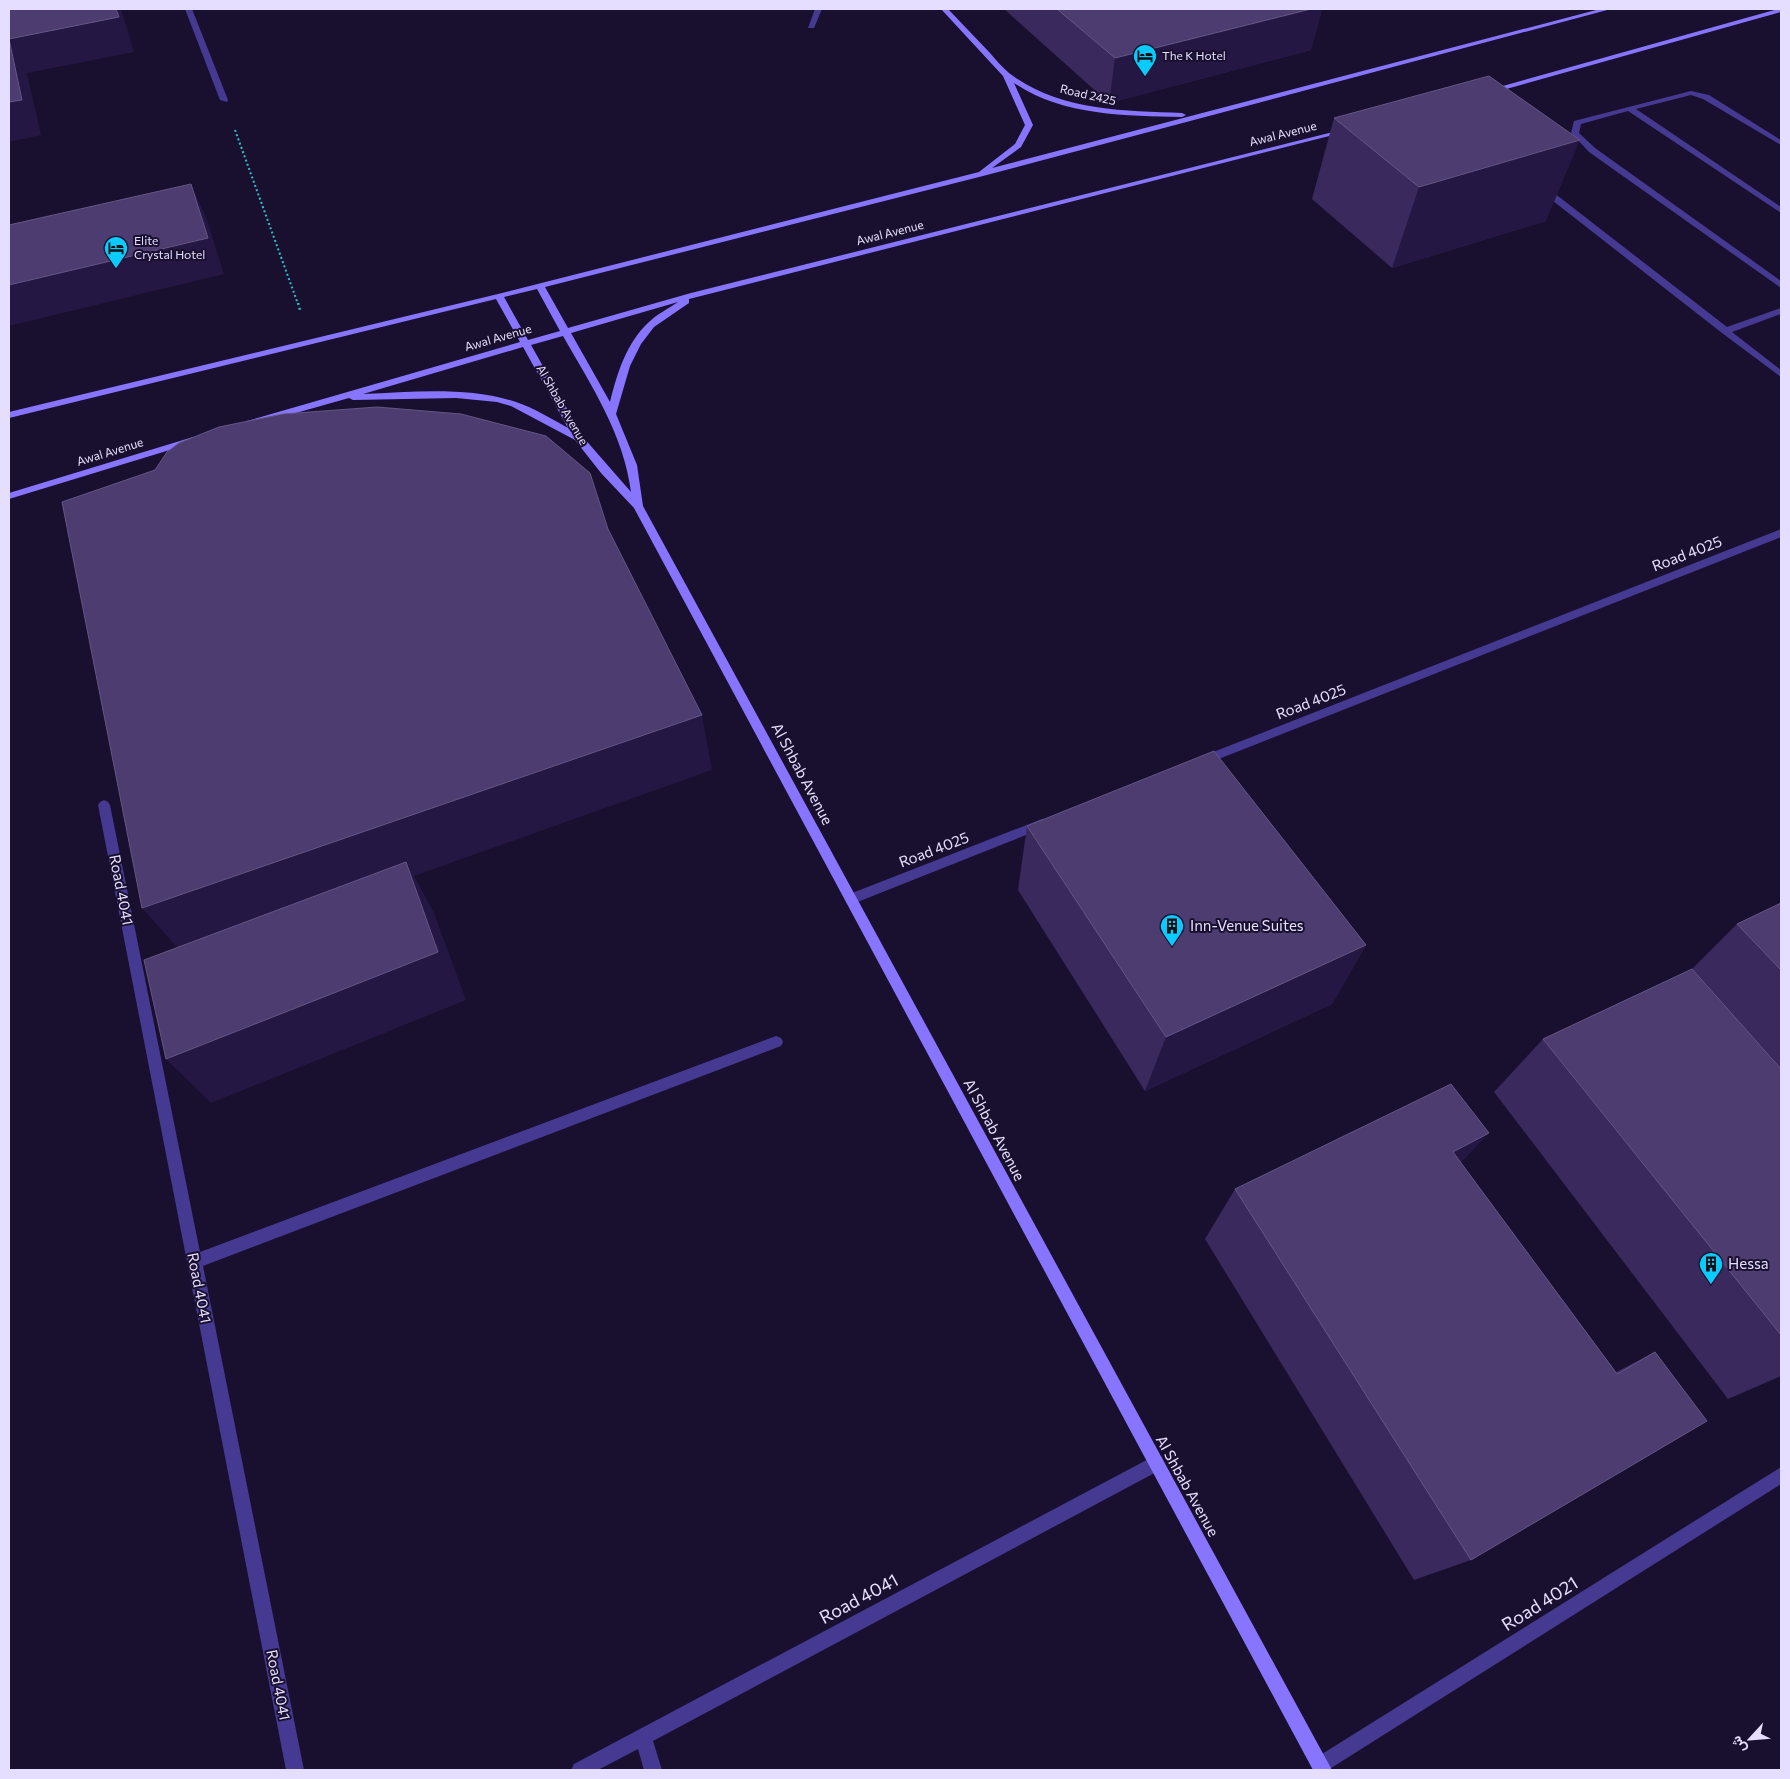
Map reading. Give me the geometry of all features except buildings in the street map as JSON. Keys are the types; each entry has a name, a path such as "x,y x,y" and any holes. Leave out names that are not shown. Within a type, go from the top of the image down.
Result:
{"main road":[{"name":"Road 2425","path":"944,9 1007,76 1034,91 1059,101 1099,112 1199,115"},
{"path":"9,415 499,296 980,174 1607,9"},
{"path":"1477,94 1781,10"},
{"name":"Road 2425","path":"980,174 1018,145 1028,125 1007,76"},
{"name":"Awal Avenue","path":"242,425 694,295 1355,130"},
{"name":"Al Shbab Avenue","path":"539,286 612,413 631,462 638,506"},
{"path":"612,413 620,382 638,342 650,326 694,295"},
{"name":"Al Shbab Avenue","path":"499,296 580,439 605,471 638,506 1321,1768"},
{"path":"335,397 444,395 485,398 512,404 536,414 580,439"},
{"name":"Awal Avenue","path":"9,496 205,436"}],"street":[{"path":"188,9 224,100"},
{"path":"811,26 818,9"},
{"path":"1485,104 1495,89"},
{"path":"1781,143 1706,97 1691,93 1577,123 1575,133 1592,150 1781,285"},
{"path":"1629,108 1781,211"},
{"path":"1538,185 1781,374"},
{"path":"1725,331 1781,312"},
{"name":"Road 4025","path":"1195,764 1781,533"},
{"name":"Road 4041","path":"104,805 295,1770"},
{"name":"Road 4025","path":"851,899 1056,818"},
{"path":"194,1262 776,1042"},
{"name":"Road 4041","path":"580,1770 1156,1463"},
{"name":"Road 4021","path":"1321,1768 1781,1476"},
{"path":"643,1737 653,1770"}],"path":[{"path":"224,100 301,314"}],"place":[{"name":"The K Hotel","path":"1145,77"},
{"name":"Elite Crystal Hotel","path":"116,269"},
{"name":"Inn-Venue Suites","path":"1172,947"},
{"name":"Hessa","path":"1711,1285"}]}
